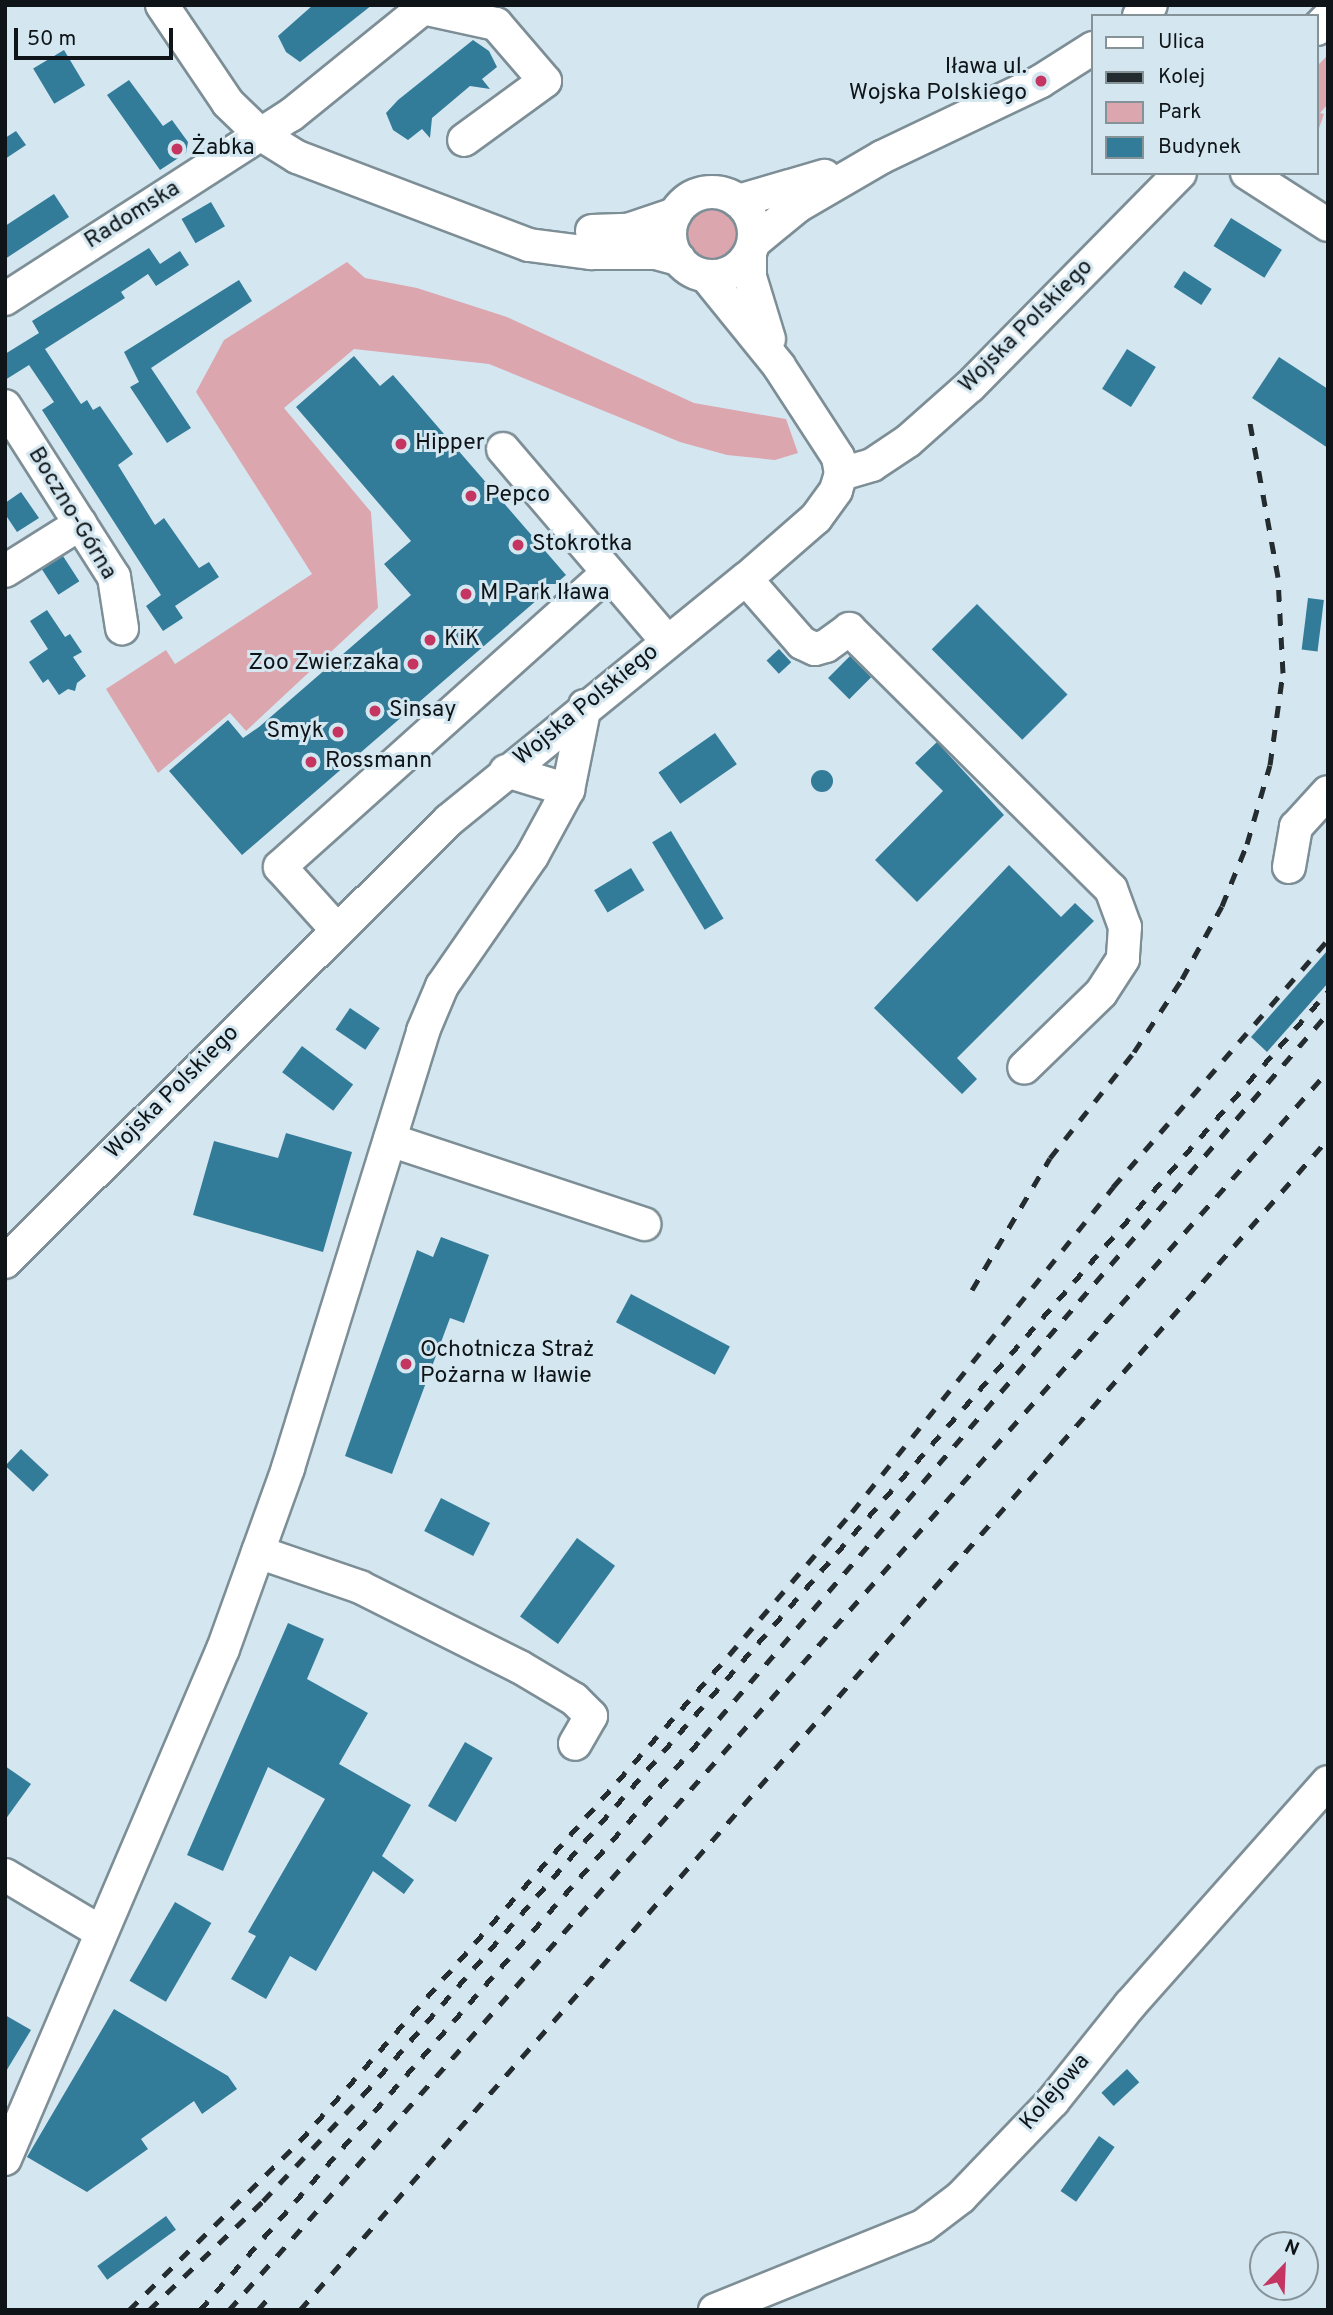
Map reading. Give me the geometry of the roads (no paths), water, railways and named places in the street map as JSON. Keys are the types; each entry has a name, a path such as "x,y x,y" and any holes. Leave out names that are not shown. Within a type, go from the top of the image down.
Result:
{"street":[{"path":"162,5 228,103 260,134 339,176 529,245 591,253 656,253 679,260 706,276 779,366 838,457 841,474"},
{"path":"423,7 496,24 545,81 464,141"},
{"name":"Radomska","path":"5,299 291,115 423,7"},
{"path":"706,276 731,272 752,248 798,206 882,157 1029,87 1092,49"},
{"path":"466,221 582,231 628,230 675,214 703,193 738,201 882,157"},
{"name":"Wojska Polskiego","path":"5,1262 449,820 585,706 746,579 816,518 836,490 841,474 881,459 970,386 1178,175"},
{"path":"1250,175 1328,225"},
{"path":"738,201 752,219 757,306 779,366"},
{"path":"675,214 670,237 679,260"},
{"name":"Boczno-Górna","path":"5,407 114,577 122,628"},
{"path":"503,449 667,641"},
{"path":"5,571 80,524"},
{"path":"337,930 280,867 608,573"},
{"path":"746,579 802,643 815,649 826,646 849,629 1111,889 1125,927 1123,959 1101,993 1024,1068"},
{"path":"5,2159 223,1649 258,1552 442,986 532,856 568,790 585,706"},
{"path":"506,771 568,790"},
{"path":"1289,867 1296,827 1328,792"},
{"path":"390,1140 645,1224"},
{"path":"258,1552 360,1587 520,1667 574,1699 591,1716 575,1744"},
{"name":"Kolejowa","path":"715,2310 923,2226 961,2196 1053,2101 1130,2005 1328,1782"},
{"path":"5,1875 101,1932"}],"railway":[{"path":"972,1290 1050,1158 1134,1052 1182,979 1222,906 1247,844 1270,765 1283,673 1278,577 1250,423"},
{"path":"129,2310 300,2141 729,1655 852,1512 1113,1187 1328,940"},
{"path":"149,2310 263,2201 363,2095 1328,991"},
{"path":"200,2310 703,1737 1328,1013"},
{"path":"229,2310 1328,1071"},
{"path":"300,2310 1328,1139"},
{"path":"258,2310 270,2296"}],"place":[{"name":"Iława ul. Wojska Polskiego","path":"1041,81"},
{"name":"Żabka","path":"177,149"},
{"name":"Hipper","path":"401,444"},
{"name":"Pepco","path":"471,496"},
{"name":"Stokrotka","path":"518,545"},
{"name":"M Park Iława","path":"466,594"},
{"name":"KiK","path":"430,640"},
{"name":"Zoo Zwierzaka","path":"413,664"},
{"name":"Sinsay","path":"375,711"},
{"name":"Smyk","path":"338,732"},
{"name":"Rossmann","path":"311,762"},
{"name":"Ochotnicza Straż Pożarna w Iławie","path":"406,1364"}]}
